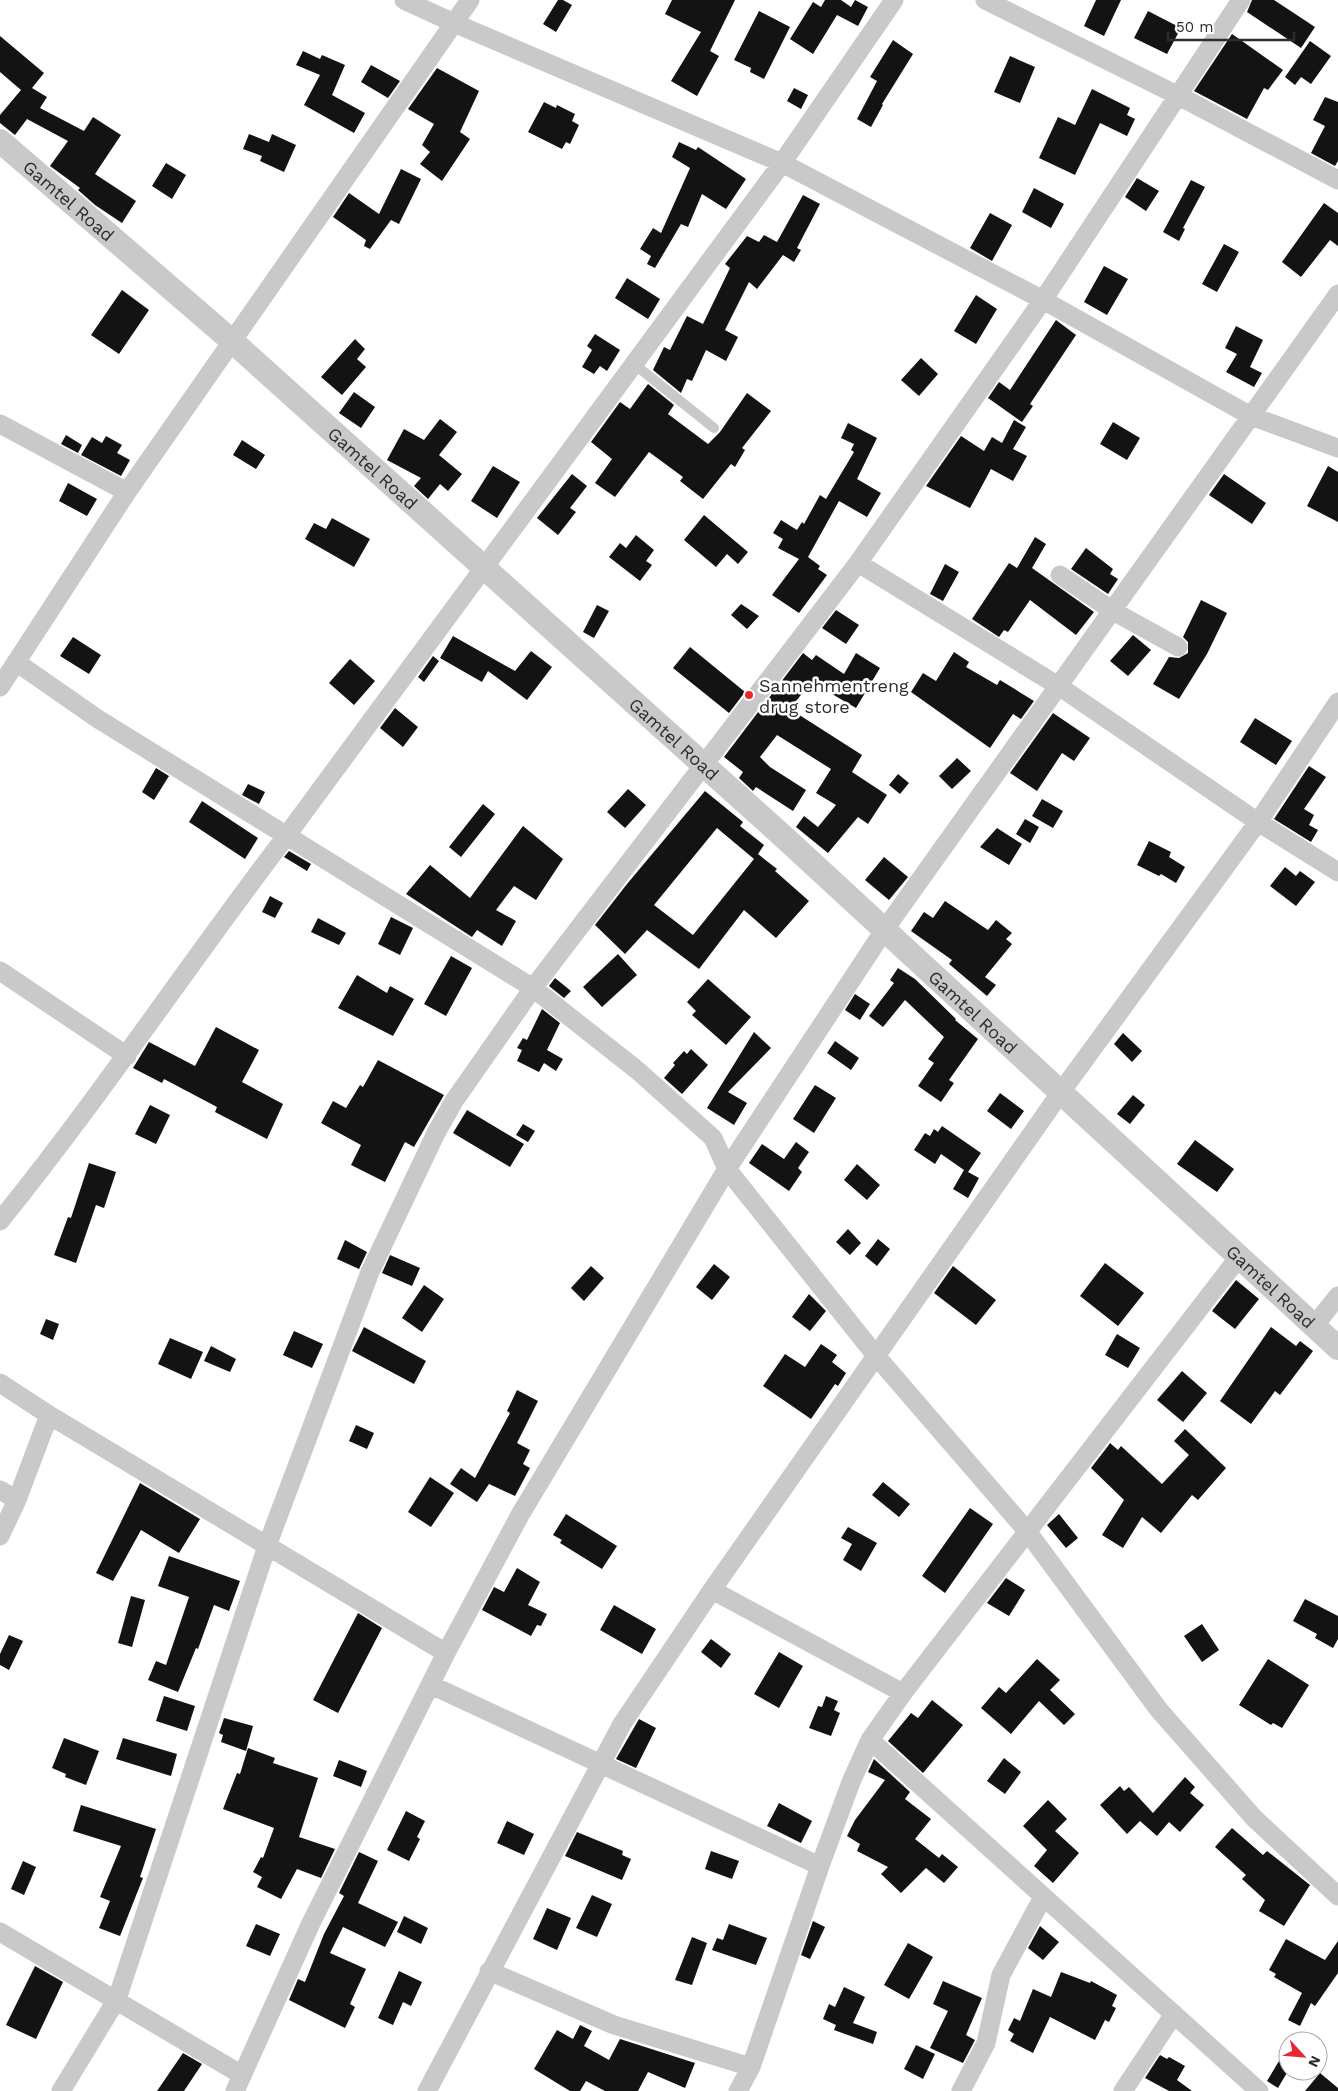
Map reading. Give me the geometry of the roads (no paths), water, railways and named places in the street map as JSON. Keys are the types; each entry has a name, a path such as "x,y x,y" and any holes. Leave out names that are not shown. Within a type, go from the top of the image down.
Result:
{"street":[{"path":"404,0 782,163 1043,300 1251,416 1338,448"},
{"path":"0,687 127,492 470,0"},
{"path":"0,1221 48,1162 127,1056 220,923 287,835 782,163 894,0"},
{"path":"985,0 1177,95 1338,180"},
{"path":"61,2091 116,1999 267,1546 378,1254 450,1109 533,988 704,767 858,563 1043,300 1241,0"},
{"name":"Gamtel Road","path":"0,141 232,341 484,567 885,930 1338,1348"},
{"path":"0,1932 116,1999 239,2083 311,1923 446,1653 520,1515 727,1169 885,930 1060,687 1338,294"},
{"path":"0,424 127,492"},
{"path":"858,563 1060,687 1258,822 1338,872"},
{"path":"1060,575 1113,611 1178,647"},
{"path":"16,662 98,718 388,900 533,988 637,1070 712,1138 727,1169 877,1357 1027,1530 1159,1710 1254,1818 1338,1896"},
{"path":"427,2091 445,2060 489,1971 602,1766 622,1724 712,1590 1061,1092 1258,822 1338,702"},
{"path":"0,972 127,1056"},
{"path":"738,2091 751,2067 820,1866 870,1740 903,1693 1027,1530 1239,1257"},
{"path":"1314,1326 1338,1296"},
{"path":"0,1383 446,1653"},
{"path":"0,1536 18,1500 49,1414"},
{"path":"0,1490 18,1500"},
{"path":"712,1590 903,1693"},
{"path":"431,1685 820,1866"},
{"path":"870,1740 1258,2091"},
{"path":"961,2091 986,2043 1001,1975 1043,1897"},
{"path":"489,1971 614,2025 751,2067"},
{"path":"1122,2091 1174,2014"}],"lane":[{"path":"634,364 714,428"}],"place":[{"name":"Sannehmentreng drug store","path":"749,695"}]}
